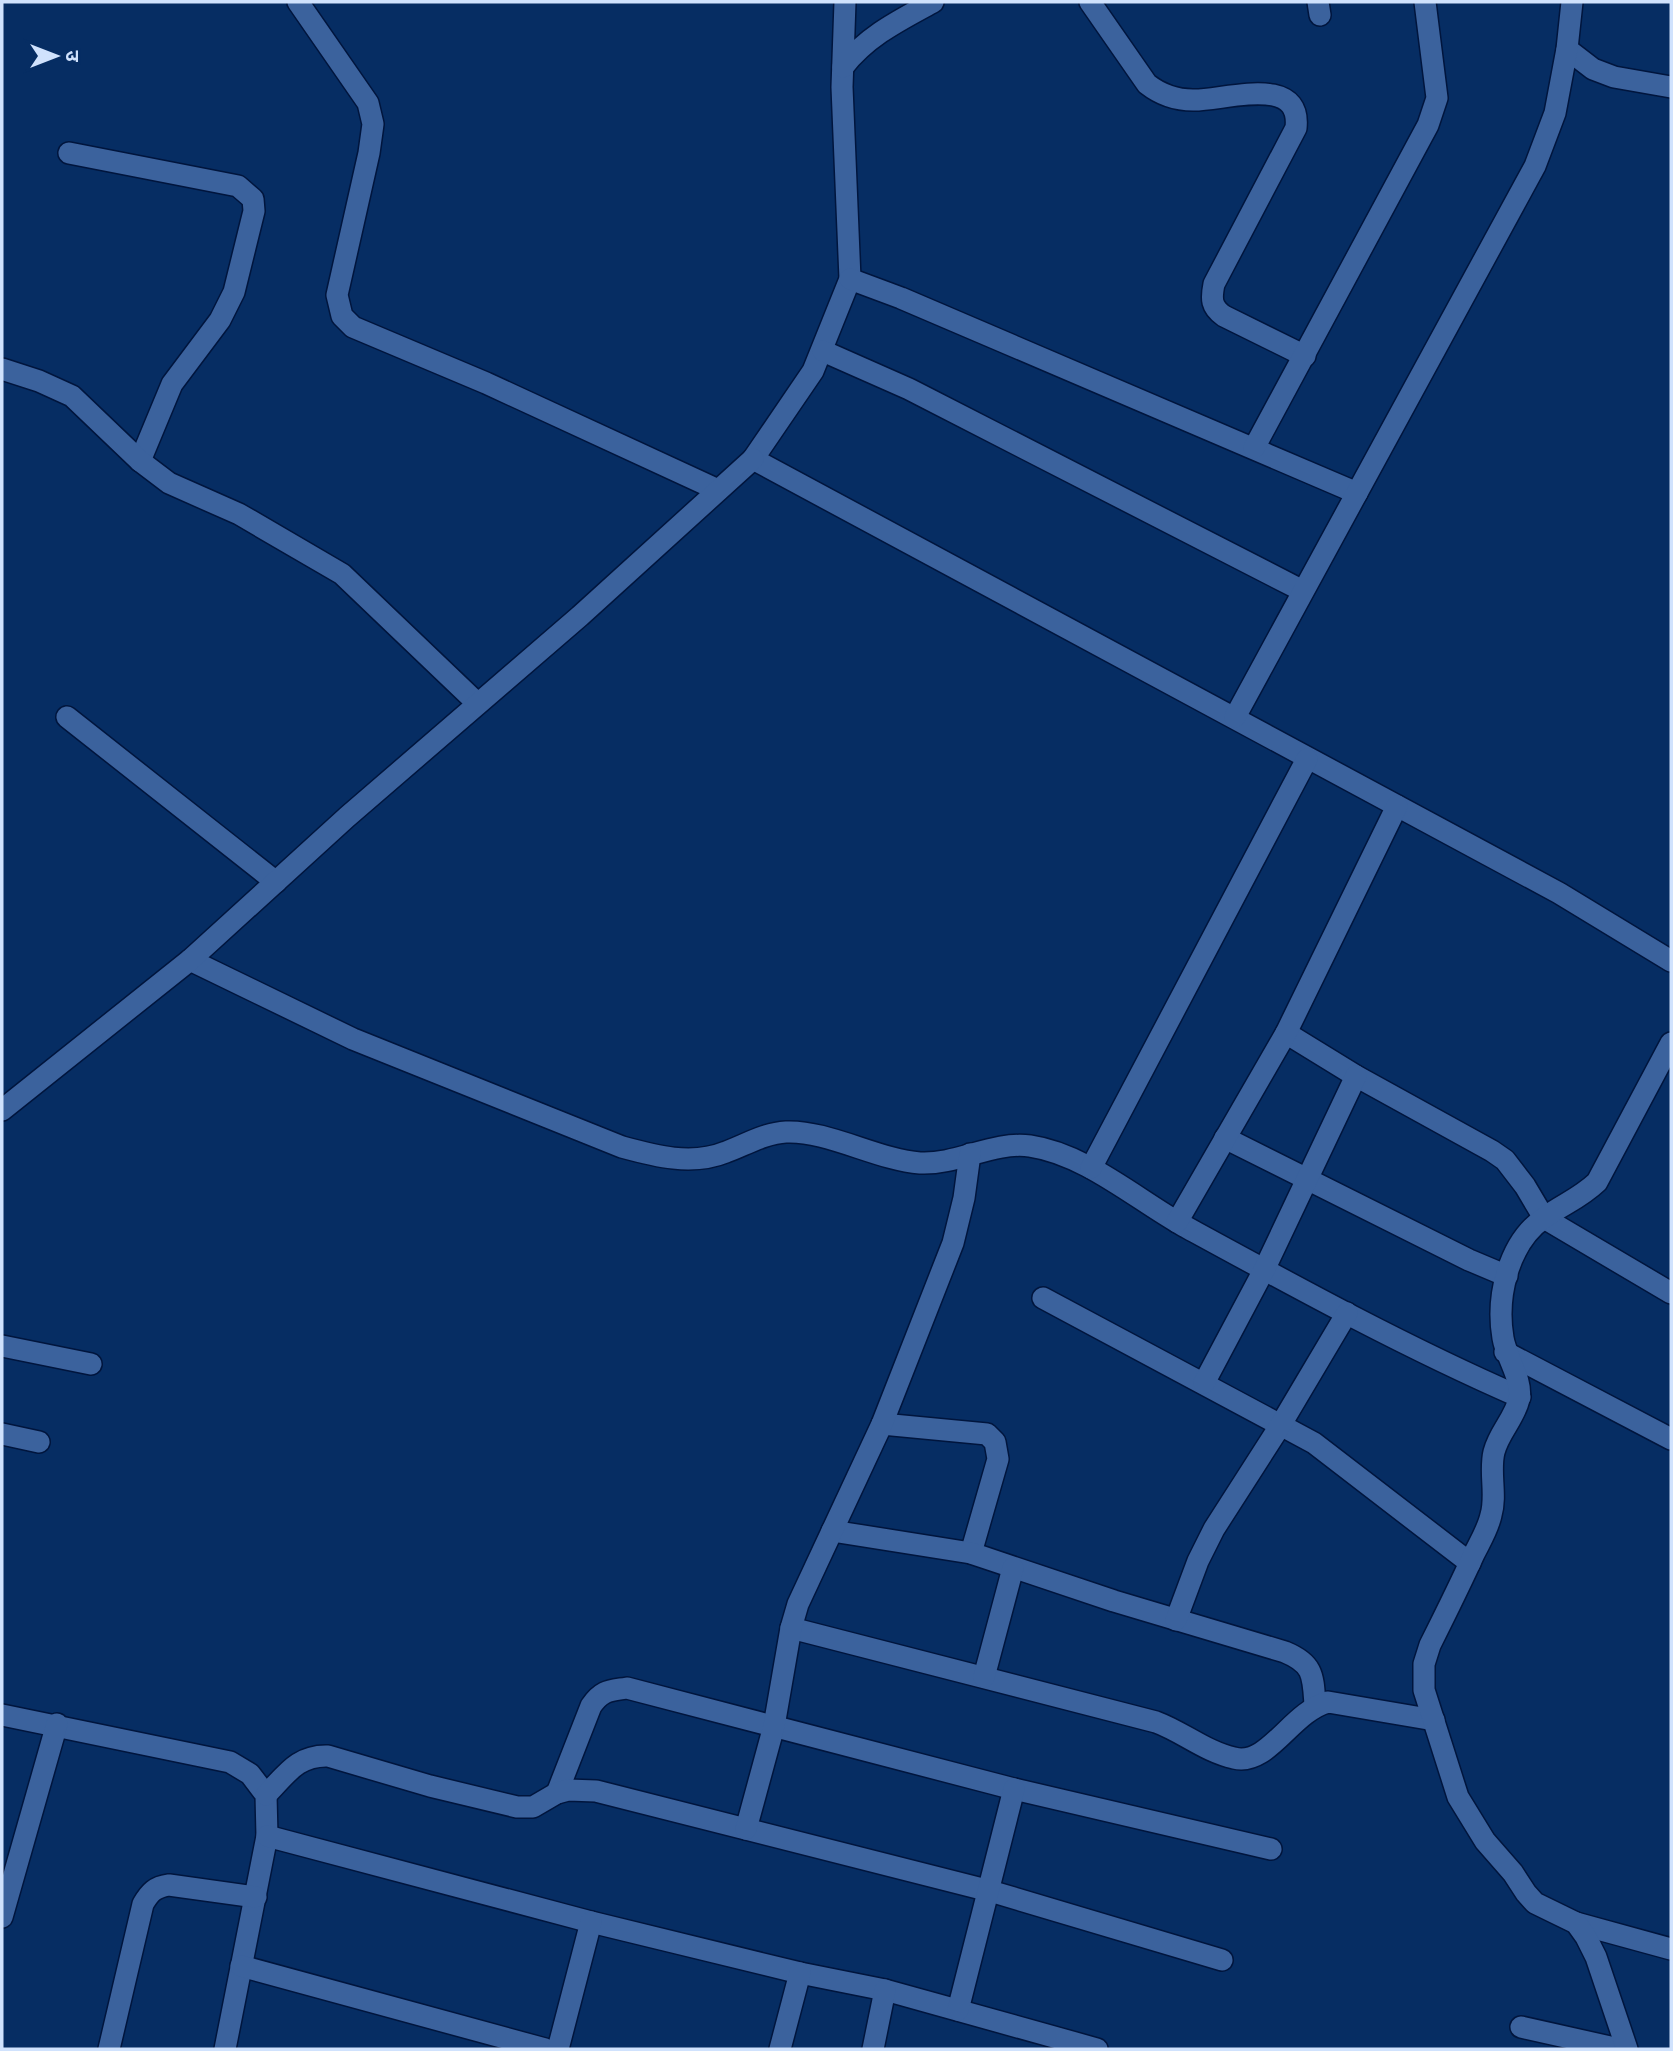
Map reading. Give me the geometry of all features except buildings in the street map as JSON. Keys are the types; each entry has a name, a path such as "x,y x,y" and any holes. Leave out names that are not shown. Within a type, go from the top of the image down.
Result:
{"street":[{"path":"298,2 368,103 373,124 337,295 342,316 354,327 486,383 718,490"},
{"path":"2,1110 190,960 477,703 580,616 753,459 795,400 823,351 850,279 843,67 845,2"},
{"path":"843,67 856,51 886,27 933,2"},
{"path":"1090,2 1147,84 1159,94 1193,100 1272,93 1285,98 1293,108 1297,118 1296,128 1214,284 1211,298 1214,309 1224,316 1304,356"},
{"path":"1254,448 1428,125 1437,98 1425,2"},
{"path":"1235,718 1535,166 1555,113 1567,49 1572,2"},
{"path":"1567,49 1593,69 1614,78 1671,88"},
{"path":"69,153 238,186 253,199 254,211 234,292 220,320 172,384 140,461"},
{"path":"850,279 1357,493"},
{"path":"823,351 909,389 1303,591"},
{"path":"2,369 39,381 72,396 140,461 169,483 239,514 342,574 477,703"},
{"path":"753,459 1559,893 1671,961"},
{"path":"67,718 276,883"},
{"path":"1091,1168 1307,759"},
{"path":"1177,1222 1286,1033 1397,806"},
{"path":"190,960 353,1039 622,1147 659,1157 694,1159 722,1154 757,1139 785,1132 805,1134 919,1163 943,1162 1008,1147 1028,1146 1044,1149 1091,1168 1177,1222 1264,1270 1450,1366 1520,1397"},
{"path":"1286,1033 1356,1076 1499,1155 1525,1186 1544,1218 1671,1293"},
{"path":"1671,1043 1597,1182 1582,1196 1544,1218 1530,1230 1516,1251 1507,1276 1500,1320 1506,1352 1517,1380 1520,1397 1514,1412 1500,1432 1494,1454 1492,1513 1430,1645 1424,1664 1424,1690 1458,1797 1485,1841 1535,1903 1576,1923 1671,1948"},
{"path":"1203,1383 1264,1270 1356,1076"},
{"path":"1225,1138 1469,1260 1507,1276"},
{"path":"746,1829 774,1726 791,1628 810,1575 882,1424 953,1243 964,1198 970,1154"},
{"path":"1043,1298 1314,1443 1470,1563"},
{"path":"1176,1620 1198,1561 1214,1529 1280,1426 1347,1312"},
{"path":"2,1346 92,1364"},
{"path":"1506,1352 1671,1439"},
{"path":"882,1424 987,1434 995,1442 999,1458 971,1553"},
{"path":"2,1434 39,1442"},
{"path":"832,1531 971,1553 1176,1620 1269,1646 1299,1658 1309,1667 1313,1678 1315,1705"},
{"path":"984,1677 1013,1568"},
{"path":"791,1628 1156,1722 1178,1730 1221,1755 1238,1760 1256,1757 1267,1750 1292,1723 1315,1705 1339,1702 1434,1720"},
{"path":"557,1793 592,1706 599,1695 628,1688 1014,1789 1271,1849"},
{"path":"2,1714 230,1762 250,1774 265,1795 267,1836 225,2049"},
{"path":"2,1917 58,1724"},
{"path":"265,1795 302,1759 315,1756 328,1756 430,1786 517,1807 533,1807 557,1793 568,1790 596,1791 990,1891 1222,1960"},
{"path":"958,2010 1014,1789"},
{"path":"267,1836 591,1922 800,1973 885,1990 1097,2049"},
{"path":"109,2049 143,1904 149,1893 157,1887 169,1885 256,1897"},
{"path":"558,2049 591,1922"},
{"path":"1576,1923 1596,1957 1627,2049"},
{"path":"241,1966 545,2049"},
{"path":"780,2049 800,1973"},
{"path":"873,2049 885,1990"},
{"path":"1521,2027 1619,2049"}]}
